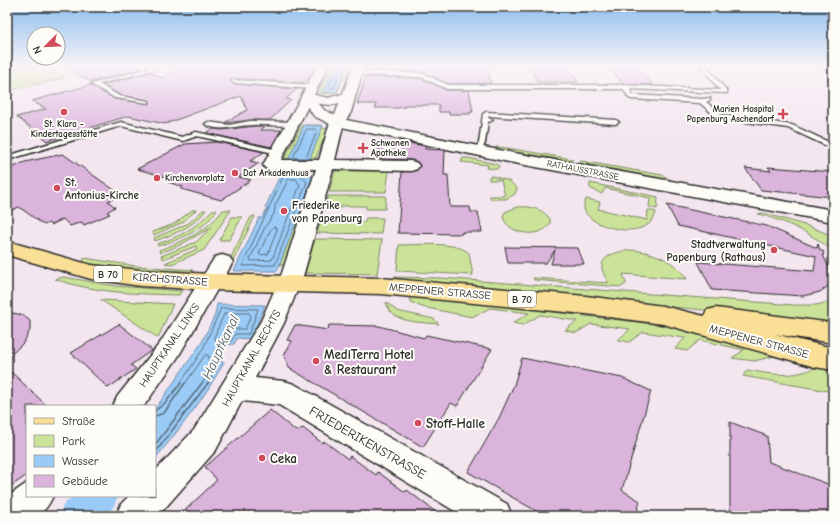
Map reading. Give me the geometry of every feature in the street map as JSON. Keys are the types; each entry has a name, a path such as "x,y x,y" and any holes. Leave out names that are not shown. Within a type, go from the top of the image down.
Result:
{"main road":[{"name":"KIRCHSTRASSE","path":"7,248 91,272 141,278 217,272 289,284"},
{"name":"MEPPENER STRASSE","path":"289,284 381,286 578,304 663,315 697,315 833,333"},
{"name":"MEPPENER STRASSE","path":"663,315 815,356 833,359"}],"street":[{"path":"313,90 309,100 293,124 274,158 324,170 411,166"},
{"name":"HAUPTKANAL RECHTS","path":"156,494 205,440 272,323 289,284 340,117 351,90"},
{"path":"309,100 331,102 349,96"},
{"path":"309,100 319,113 340,117"},
{"name":"RATHAUSSTRASSE","path":"340,117 380,130 478,150 787,209 833,216"},
{"name":"RATHAUSSTRASSE","path":"787,209 833,227"},
{"name":"HAUPTKANAL LINKS","path":"128,405 169,350 217,272"},
{"name":"FRIEDERIKENSTRASSE","path":"235,388 284,393 495,516"},
{"name":"HAUPTKANAL RECHTS","path":"133,516 153,497"}],"lane":[{"path":"105,90 117,97 147,102"},
{"path":"271,90 309,100"},
{"path":"627,90 631,97 702,101 712,98 706,92"},
{"path":"680,90 725,92 724,90"},
{"path":"702,101 720,117 790,126 833,147"},
{"path":"478,150 482,143 486,114 616,122"},
{"path":"485,120 542,123"},
{"path":"7,158 121,124 183,139 196,134 274,158"},
{"path":"208,124 229,127 250,124 293,124"}],"green space":[{"path":"319,90 338,90 337,94 318,93"},
{"path":"322,125 322,128 328,129 316,158 310,158 309,161 287,162 287,159 284,159 301,126"},
{"path":"496,147 572,159 572,161 494,149"},
{"path":"463,158 496,164 499,166 497,169 487,168 488,165 461,162"},
{"path":"581,161 662,175 671,180 580,163"},
{"path":"335,171 389,171 386,192 329,192"},
{"path":"492,176 509,181 517,188 515,194 506,199 490,199 490,196 505,196 501,180 489,180 489,177"},
{"path":"590,183 658,197 657,209 649,207 650,198 605,188 602,194 590,188"},
{"path":"328,196 386,196 385,209 366,209 366,206 341,206 340,209 324,209"},
{"path":"586,199 600,202 598,209 647,220 648,210 656,212 651,222 642,228 631,230 618,229 606,226 587,215 584,207"},
{"path":"517,207 531,207 543,212 550,219 550,224 539,232 532,233 525,233 511,228 503,217 505,212"},
{"path":"192,210 196,210 183,222 154,235 153,232 174,224"},
{"path":"203,210 206,210 190,225 176,233 155,241 154,238 189,223"},
{"path":"212,210 217,210 205,224 198,229 183,237 158,246 157,244 180,235 194,227"},
{"path":"223,210 231,210 204,250 172,264 165,263 197,249 196,246 163,259 161,256 196,242 212,227 180,245 160,253 159,250 186,239 202,230 217,218"},
{"path":"763,213 808,226 833,236 833,251 798,228 758,214"},
{"path":"255,216 231,265 227,265 251,217"},
{"path":"232,217 242,217 229,240 219,240"},
{"path":"297,217 303,217 285,265 280,265"},
{"path":"322,218 339,218 338,222 365,222 366,218 383,218 381,234 317,233"},
{"path":"315,239 382,240 377,274 305,273"},
{"path":"436,244 463,249 469,253 473,275 397,271 399,245"},
{"path":"631,250 648,253 663,258 682,272 687,279 623,274 626,284 621,287 534,280 533,278 608,283 602,269 604,260 612,254"},
{"path":"84,258 136,266 193,270 191,274 137,271 83,262"},
{"path":"64,277 116,286 182,291 179,295 116,292 70,284 55,279"},
{"path":"394,277 441,278 794,305 816,305 833,301 833,323 394,279"},
{"path":"409,297 493,305 670,326 779,355 754,361 732,358 744,350 700,340 687,351 675,349 685,338 643,332 629,342 618,340 630,329 591,324 576,333 565,330 577,321 540,315 523,325 513,323 529,313 490,308 472,317 422,307 412,303"},
{"path":"101,300 173,304 158,338"},
{"path":"386,302 397,311 434,319 439,324 416,322 400,318 389,309"},
{"path":"816,367 833,372 833,392 743,376 747,370 773,374 790,374 807,371"}],"water":[{"path":"323,90 338,90 337,92 322,92"},
{"path":"304,125 323,126 309,161 287,162"},
{"path":"303,170 305,171 304,176 314,176 277,271 234,271 259,218 262,218 267,209 265,208 282,171"},
{"path":"217,304 265,305 251,339 237,338 234,344 226,345 220,350 217,355 219,360 224,362 217,375 192,412 156,458 156,408 202,342 215,315"},
{"path":"85,497 118,497 102,513"}],"building":[{"path":"70,90 100,90 115,99 150,104 149,100 120,95 112,90 295,90 286,99 291,100 270,120 250,120 224,123 247,110 241,96 165,124 128,116 47,141 17,117 46,109 32,101"},
{"path":"362,90 469,90 473,112 470,112 470,114 449,114 449,112 439,112 439,105 405,105 405,107 396,108 375,108 376,104 357,104"},
{"path":"264,126 260,130 281,130 271,147 206,133 213,129 222,130"},
{"path":"217,142 264,152 250,161 259,163 239,177 251,180 221,200 181,189 183,187 168,182 173,179 137,169 185,144"},
{"path":"380,142 404,142 425,146 425,149 445,150 444,175 448,175 450,207 470,207 471,212 478,212 482,232 462,232 462,234 398,233 402,172 417,170 420,165 411,160 378,159"},
{"name":"St. Antonius-Kirche","path":"63,154 120,194 115,196 118,197 108,201 115,207 107,212 110,214 84,225 82,222 70,226 63,219 51,225 49,223 44,225 19,207 7,212 7,177 11,168 25,162"},
{"path":"768,167 833,172 833,197 761,190 745,168 771,171"},
{"name":"Stadtverwaltung Papenburg (Rathaus)","path":"667,205 767,226 817,248 818,244 820,250 824,252 823,255 832,274 831,284 820,292 803,296 712,290 698,262 814,271 816,256 678,226"},
{"path":"505,247 578,248 584,264 551,264 555,250 546,263 508,263"},
{"path":"7,312 23,315 30,321 30,330 24,342 7,359"},
{"path":"119,324 152,350 131,365 136,369 108,388 71,353"},
{"path":"295,325 328,330 329,325 379,326 424,338 426,335 492,349 457,406 451,403 423,447 289,368 284,355 292,341 287,340"},
{"path":"522,358 622,378 651,391 622,490 640,501 636,516 545,516 468,472 499,418 514,385"},
{"path":"7,368 46,405 26,405 26,476 7,489"},
{"path":"270,410 296,431 303,428 322,443 324,441 348,459 350,456 376,475 378,472 405,492 407,490 441,516 179,516 217,480 205,467"},
{"path":"730,422 767,436 769,462 833,486 833,516 730,516"}],"waterway":[{"name":"Hauptkanal","path":"76,516 100,497"}],"place":[{"name":"St. Klara - Kindertagesstätte","path":"64,112"},
{"name":"Marien Hospital Papenburg Aschendorf","path":"783,114"},
{"name":"Schwanen Apotheke","path":"363,148"},
{"name":"Dat Arkadenhuus","path":"235,173"},
{"name":"Kirchenvorplatz","path":"157,178"},
{"name":"St. Antonius-Kirche","path":"57,188"},
{"name":"Friederike von Papenburg","path":"284,211"},
{"name":"Stadtverwaltung Papenburg (Rathaus)","path":"774,250"},
{"name":"MediTerra Hotel & Restaurant","path":"316,361"},
{"name":"Stoff-Halle","path":"418,423"},
{"name":"Ceka","path":"262,458"}]}
